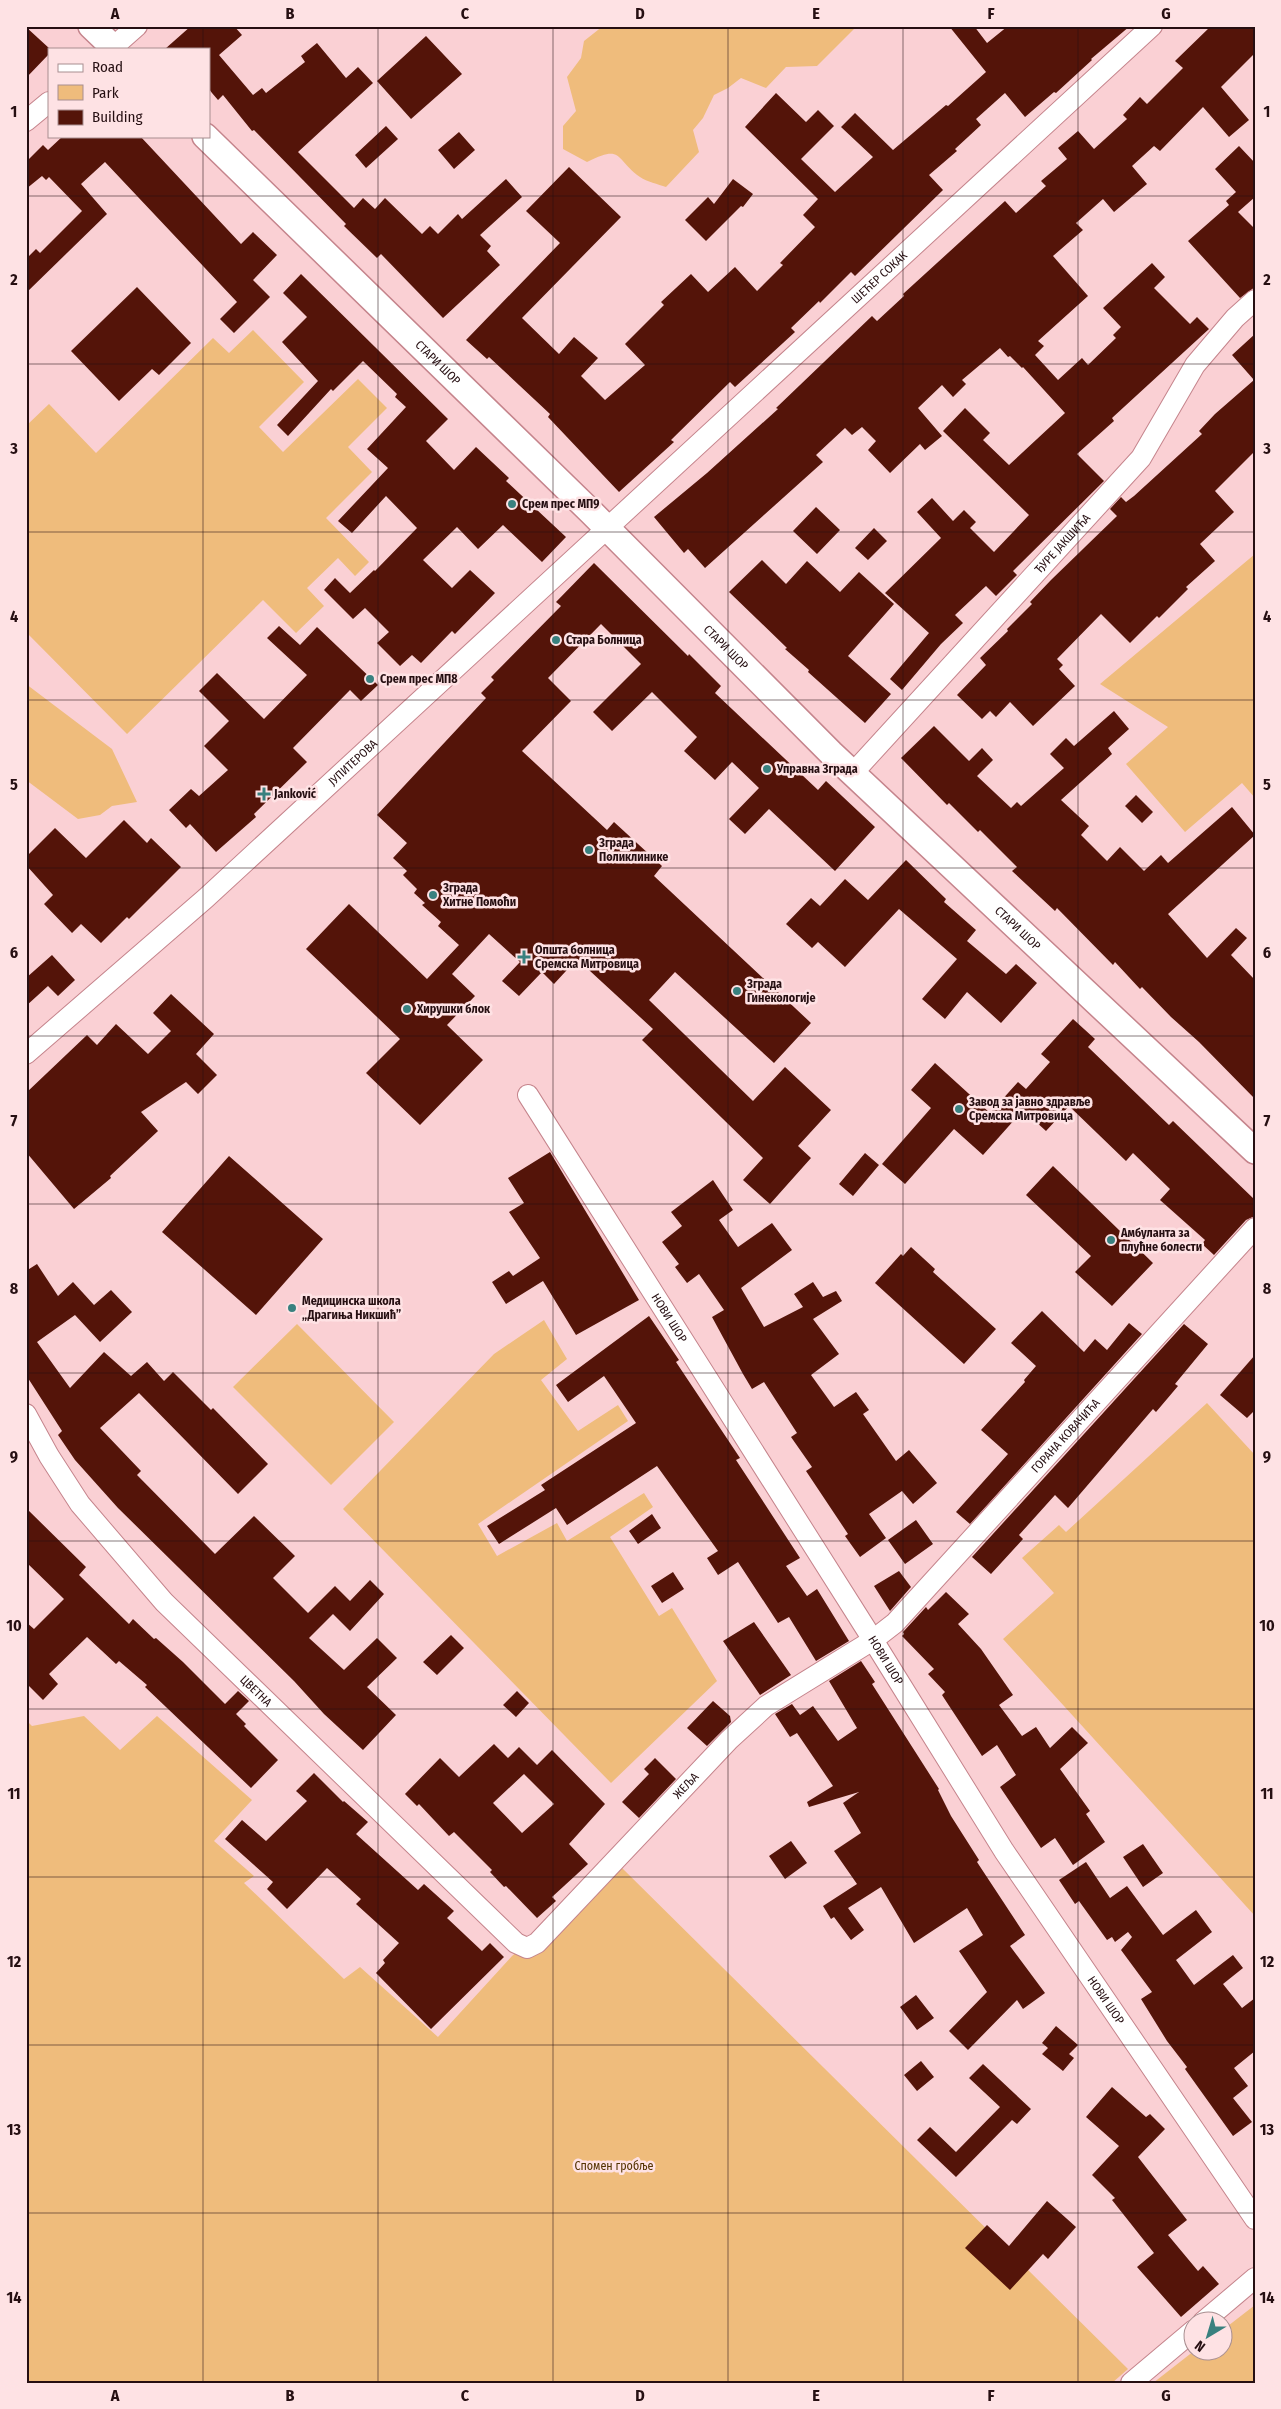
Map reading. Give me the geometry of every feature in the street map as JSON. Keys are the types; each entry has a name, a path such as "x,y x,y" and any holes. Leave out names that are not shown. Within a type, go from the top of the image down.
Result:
{"main road":[{"path":"91,26 113,48"},
{"name":"СТАРИ ШОР","path":"207,138 607,528 852,774 1255,1151"}],"street":[{"path":"113,48 137,26"},
{"name":"ШЕЋЕР СОКАК","path":"607,528 1152,26"},
{"path":"26,121 48,103"},
{"name":"ЂУРЕ ЈАКШИЋА","path":"852,774 1141,458 1195,365 1235,318 1255,300"},
{"name":"ЈУПИТЕРОВА","path":"26,1054 206,898 607,528"},
{"name":"НОВИ ШОР","path":"528,1095 873,1640 1004,1851 1255,2219"},
{"name":"ГОРАНА КОВАЧИЋА","path":"873,1640 896,1623 923,1596 1255,1228"},
{"name":"ЦВЕТНА","path":"26,1414 49,1456 80,1504 164,1602 516,1943"},
{"name":"ЖЕЉА","path":"516,1943 526,1948 537,1944 729,1740 766,1706 873,1640"},
{"path":"1215,2312 1255,2278"},
{"path":"1131,2383 1184,2338"}],"green space":[{"path":"603,26 857,26 817,66 786,67 766,88 741,78 728,88 714,95 703,118 693,130 699,152 666,187 640,177 613,154 607,154 587,162 563,149 563,126 576,111 567,77 581,58 584,41"},
{"path":"253,330 304,382 259,427 283,452 358,379 387,408 348,447 372,472 326,518 369,562 355,576 338,558 307,588 324,606 296,633 263,600 127,734 26,632 26,426 49,404 96,453 213,338 229,353"},
{"path":"1255,554 1255,798 1242,783 1185,832 1126,764 1168,727 1100,684"},
{"path":"26,684 112,749 137,802 112,806 100,815 78,819 26,780"},
{"path":"544,1320 567,1359 541,1380 578,1431 618,1405 628,1421 478,1524 497,1556 557,1523 567,1541 644,1493 653,1507 610,1537 659,1616 672,1608 717,1681 611,1783 343,1509 494,1354"},
{"path":"297,1324 394,1422 331,1485 233,1387"},
{"path":"1207,1403 1255,1455 1255,1916 1003,1639 1054,1593 1022,1558 1059,1525 1066,1532"},
{"name":"Спомен гробље","path":"84,1716 120,1750 157,1716 252,1800 214,1841 254,1876 244,1883 344,1979 360,1967 438,2037 512,1956 622,1868 1128,2369 1112,2383 26,2382 26,1720 32,1726"},
{"path":"1255,2305 1255,2383 1153,2383 1184,2359 1184,2362 1234,2362 1234,2321"}],"building":[{"path":"191,26 234,26 242,35 219,55 253,95 262,88 266,93 305,62 301,56 317,43 346,78 358,67 373,83 298,152 354,208 363,198 375,209 385,198 422,234 430,226 438,234 458,214 462,219 506,179 522,197 480,235 491,246 487,251 500,265 443,318 381,254 377,258 344,226 346,224 254,130 252,131 223,95 218,100 210,90 210,48 166,48"},
{"path":"949,26 974,26 987,43 1008,26 1130,26 1091,59 1056,93 1054,92 1025,117 1005,93 976,119 981,125 955,149 957,151 929,175 943,190 855,276 851,272 820,303 819,301 791,328 795,332 735,387 730,382 671,440 674,442 619,492 548,417 550,414 489,357 487,359 466,340 560,243 526,211 569,167 621,217 522,318 559,354 574,337 598,358 581,376 605,400 645,365 625,344 664,305 661,302 691,274 708,292 735,267 757,291 783,265 780,263 815,227 803,215 818,199 745,127 776,93 806,122 818,110 834,126 801,159 835,192 873,157 841,127 855,113 893,150 946,105 948,106 986,72"},
{"path":"1211,26 1255,26 1255,53 1221,87 1249,120 1229,137 1203,107 1160,151 1154,146 1132,166 1147,184 1114,212 1103,199 1076,223 1083,230 1053,256 1088,296 1038,341 1044,346 1035,355 1058,380 1082,358 1088,365 1116,338 1113,335 1121,327 1103,308 1152,263 1165,277 1154,288 1190,324 1197,317 1209,329 1112,418 1114,421 1077,454 1104,481 1013,571 1017,575 996,596 986,586 955,615 963,623 941,644 902,690 890,679 929,633 885,593 941,538 917,512 932,498 953,521 964,510 976,522 970,528 994,552 1029,515 943,431 965,408 990,433 983,440 1009,465 1065,413 1023,367 1010,356 1008,357 1000,348 962,380 966,384 953,397 942,385 918,408 942,436 925,450 920,444 890,473 868,450 876,441 862,427 852,435 845,428 816,455 823,462 705,568 688,549 684,553 654,517 707,473 778,409 776,408 872,316 877,321 904,296 903,294 1005,201 1016,213 1046,186 1041,181 1067,159 1058,148 1078,131 1094,149 1127,119 1123,115 1140,97 1147,104 1183,68 1175,61"},
{"path":"26,27 49,48 48,55 26,78"},
{"path":"426,36 462,74 411,119 377,81"},
{"path":"386,126 398,139 366,168 355,155"},
{"path":"459,132 475,150 454,169 438,150"},
{"path":"61,138 142,138 241,244 253,232 277,255 253,280 270,297 234,333 220,319 237,302 105,162 81,184 107,214 26,293 26,259 36,249 40,253 82,211 49,177 46,180 42,176 26,189 26,162 43,145 48,150"},
{"path":"1239,146 1255,163 1255,197 1238,212 1255,229 1255,287 1240,298 1188,241 1229,205 1226,201 1236,192 1215,169"},
{"path":"733,179 753,194 743,207 741,206 706,241 685,220 708,197 714,204"},
{"path":"301,274 448,419 426,441 454,470 476,447 509,478 506,481 566,537 542,562 503,525 478,549 457,527 423,560 452,588 470,570 495,593 455,634 452,631 421,663 412,655 400,666 377,643 389,632 365,608 353,619 324,590 335,578 350,593 375,571 417,528 386,496 352,533 338,521 388,468 367,449 406,407 395,397 397,394 363,361 333,391 331,389 288,436 277,425 318,381 282,342 307,317 283,293"},
{"path":"137,287 191,343 159,375 152,369 119,401 71,351"},
{"path":"1255,334 1255,451 1215,491 1234,512 1200,544 1215,561 1186,587 1188,589 1159,618 1157,616 1130,643 1101,614 1057,659 1063,665 1059,669 1075,686 1033,726 1010,702 996,717 990,711 982,719 957,695 986,665 980,658 1008,631 1007,629 1032,604 1030,602 1051,580 1117,516 1110,509 1121,497 1126,502 1134,496 1202,434 1199,431 1215,414 1254,380 1232,355"},
{"path":"816,507 840,530 817,554 793,531"},
{"path":"874,528 887,541 868,560 855,548"},
{"path":"762,560 786,584 807,561 840,592 859,572 894,604 848,656 891,694 865,723 808,672 809,670 785,649 787,648 729,592"},
{"path":"594,563 721,686 715,693 818,790 826,781 875,827 835,871 769,809 745,834 729,819 759,788 732,762 715,780 684,751 697,737 652,692 612,731 593,712 641,664 601,624 548,678 571,701 522,751 607,830 614,822 662,866 654,876 811,1023 774,1063 675,972 649,1000 753,1101 785,1067 831,1110 798,1146 811,1158 770,1204 743,1180 763,1158 642,1040 653,1029 577,959 554,984 542,972 519,996 502,981 520,962 489,934 452,974 475,996 447,1025 483,1060 420,1125 366,1073 400,1039 306,949 349,904 427,979 459,945 438,926 441,922 422,905 425,903 414,893 417,889 403,875 407,871 393,858 407,843 377,815 486,698 481,693 494,680 491,677 561,606 556,602"},
{"path":"279,626 300,645 317,627 378,685 361,701 350,690 293,748 307,762 254,814 256,817 216,852 190,824 186,828 169,810 191,789 199,796 228,770 204,746 229,721 199,691 217,673 264,719 307,675 267,638"},
{"path":"1114,711 1129,729 1108,748 1112,754 1061,800 1089,826 1081,835 1107,861 1120,847 1144,871 1161,855 1168,863 1232,807 1255,835 1168,914 1207,958 1236,928 1247,938 1231,955 1255,980 1255,1099 1142,987 1140,989 1115,962 1113,965 1057,908 1055,911 1012,871 1017,867 980,830 978,832 949,803 947,805 901,758 934,726 969,761 982,748 993,760 977,776 1011,808 1017,802 1021,806 1064,768 1050,754 1066,738 1074,746"},
{"path":"1136,795 1153,812 1142,823 1125,806"},
{"path":"124,820 147,843 151,838 181,867 129,919 127,917 101,943 81,924 72,933 44,904 53,895 26,865 26,857 55,828 86,858"},
{"path":"906,860 946,899 944,902 976,930 967,941 1006,974 1016,964 1037,983 1001,1023 967,992 945,1019 922,999 957,959 899,909 845,967 818,942 812,948 786,924 811,898 820,906 845,879 868,900"},
{"path":"52,955 75,980 58,996 48,986 26,1006 26,978"},
{"path":"171,994 214,1034 196,1054 217,1075 198,1094 186,1082 141,1112 158,1131 110,1176 111,1178 74,1209 26,1152 26,1093 87,1035 97,1045 116,1024 148,1054 171,1031 153,1013"},
{"path":"1073,1019 1095,1039 1088,1047 1169,1125 1173,1121 1255,1200 1255,1216 1246,1220 1214,1255 1202,1244 1205,1240 1160,1200 1170,1189 1133,1153 1126,1161 1069,1106 1046,1131 1023,1110 983,1155 954,1129 905,1184 882,1164 931,1108 911,1090 935,1063 990,1113 1018,1082 1026,1089 1050,1062 1041,1054"},
{"path":"550,1152 639,1300 576,1335 543,1281 506,1304 492,1282 509,1271 513,1276 540,1258 509,1212 524,1203 508,1178"},
{"path":"865,1153 879,1165 853,1196 839,1184"},
{"path":"229,1156 323,1239 256,1315 162,1232"},
{"name":"Амбуланта за плућне болести","path":"1053,1166 1153,1263 1112,1306 1075,1272 1091,1256 1026,1195"},
{"path":"713,1180 733,1210 719,1220 738,1247 772,1223 792,1250 741,1288 764,1327 803,1307 794,1294 813,1282 823,1297 836,1291 842,1301 813,1319 839,1354 811,1375 834,1407 856,1392 869,1410 863,1414 896,1461 909,1450 937,1483 913,1504 902,1491 869,1514 886,1538 860,1557 845,1536 848,1534 806,1471 812,1467 791,1437 797,1433 764,1382 752,1389 743,1374 712,1317 724,1310 699,1274 687,1283 675,1267 679,1264 662,1242 682,1226 671,1212"},
{"path":"911,1247 935,1269 933,1272 996,1329 964,1364 875,1283 901,1254 903,1256"},
{"path":"37,1264 58,1296 73,1282 94,1305 111,1290 132,1312 100,1342 75,1315 37,1342 70,1388 104,1352 131,1376 147,1362 164,1381 173,1372 211,1410 213,1408 268,1464 238,1494 139,1393 100,1428 141,1471 137,1475 215,1554 254,1516 295,1556 273,1578 308,1613 335,1586 350,1601 370,1580 384,1594 350,1631 333,1614 309,1638 344,1670 377,1638 397,1658 367,1687 396,1715 363,1750 324,1714 294,1681 118,1508 75,1460 58,1435 62,1431 26,1375 26,1271"},
{"path":"1042,1311 1084,1352 1095,1339 1107,1350 1129,1323 1142,1334 970,1524 956,1512 1008,1454 981,1430 1025,1382 1024,1380 1036,1366 1011,1343"},
{"path":"649,1316 679,1360 676,1362 740,1458 736,1460 800,1558 786,1566 807,1596 817,1589 849,1641 816,1661 789,1617 778,1623 738,1562 718,1575 707,1558 718,1551 657,1466 567,1525 556,1508 499,1544 487,1526 545,1490 541,1485 636,1423 604,1376 568,1402 556,1385"},
{"path":"1184,1324 1208,1344 1175,1384 1178,1386 1156,1412 1153,1409 1068,1508 1055,1495 1019,1535 1023,1539 991,1574 972,1557"},
{"path":"1255,1355 1255,1410 1247,1418 1220,1395"},
{"path":"26,1508 86,1567 79,1575 129,1624 133,1619 154,1639 156,1638 225,1704 238,1691 249,1701 236,1714 246,1724 244,1726 278,1760 251,1788 145,1687 147,1685 119,1661 116,1664 87,1637 49,1674 58,1684 43,1700 26,1683 26,1622 34,1629 64,1599 26,1562"},
{"path":"652,1514 661,1528 638,1544 629,1531"},
{"path":"916,1520 933,1544 905,1564 888,1540"},
{"path":"899,1571 911,1587 890,1611 874,1586"},
{"path":"673,1572 684,1589 662,1603 651,1586"},
{"path":"946,1592 969,1614 958,1624 981,1649 1013,1695 999,1705 1022,1736 1036,1727 1050,1748 1072,1727 1088,1743 1060,1769 1090,1811 1086,1814 1105,1842 1073,1865 1055,1838 1041,1848 1000,1787 1016,1775 997,1745 982,1756 942,1695 945,1692 928,1674 934,1669 902,1636 903,1632 926,1607 928,1610"},
{"path":"754,1622 791,1675 760,1695 723,1641"},
{"path":"451,1635 464,1648 437,1675 423,1662"},
{"path":"861,1661 875,1682 872,1684 939,1789 951,1816 979,1860 977,1862 1025,1935 1010,1946 1045,1993 1023,2009 1017,2000 968,2050 949,2031 987,1992 959,1951 983,1935 967,1908 914,1943 881,1887 848,1908 864,1930 851,1940 834,1917 831,1919 823,1906 857,1884 834,1851 861,1833 843,1803 859,1792 809,1807 807,1802 833,1786 797,1733 790,1737 775,1714 792,1704 800,1715 813,1706 838,1741 857,1728 829,1681"},
{"path":"517,1691 529,1703 516,1717 503,1705"},
{"path":"713,1701 730,1716 731,1722 707,1746 687,1728"},
{"path":"494,1744 508,1758 519,1747 537,1765 552,1750 605,1804 569,1844 588,1864 552,1897 556,1901 537,1918 506,1886 504,1887 490,1872 492,1870 454,1832 449,1836 419,1804 417,1806 405,1794 440,1758 459,1777","holes":["524,1774 554,1804 522,1833 493,1803"]},
{"path":"655,1758 676,1779 639,1818 622,1802 649,1774 644,1769"},
{"path":"314,1773 343,1802 368,1822 356,1834 418,1890 424,1884 454,1911 447,1918 482,1951 490,1943 504,1957 431,2029 376,1973 385,1963 383,1960 399,1943 356,1904 361,1899 327,1868 287,1909 267,1889 273,1882 225,1839 242,1820 266,1841 307,1801 296,1791"},
{"path":"791,1841 807,1863 785,1879 769,1856"},
{"path":"1143,1844 1163,1873 1143,1887 1123,1857"},
{"path":"1086,1862 1110,1898 1127,1886 1163,1935 1196,1910 1212,1932 1176,1960 1194,1985 1233,1955 1243,1968 1223,1984 1242,2008 1255,1998 1255,2051 1234,2068 1248,2086 1233,2098 1252,2122 1233,2136 1185,2069 1187,2067 1167,2041 1141,1999 1152,1992 1121,1950 1132,1937 1128,1932 1115,1942 1112,1937 1107,1940 1079,1901 1075,1904 1059,1880"},
{"path":"916,1995 934,2018 917,2030 900,2007"},
{"path":"1056,2026 1078,2045 1069,2054 1074,2058 1063,2071 1042,2054 1048,2048 1042,2043"},
{"path":"921,2061 934,2077 917,2091 904,2075"},
{"path":"983,2064 1031,2109 1017,2124 1012,2120 956,2177 917,2140 930,2127 956,2152 1000,2107 969,2078"},
{"path":"1112,2087 1146,2117 1150,2114 1165,2129 1138,2157 1187,2220 1168,2235 1198,2271 1203,2266 1219,2284 1187,2312 1184,2312 1181,2317 1137,2267 1154,2253 1112,2200 1115,2198 1092,2175 1119,2146 1086,2117"},
{"path":"1047,2201 1076,2227 1048,2259 1043,2254 1010,2290 965,2248 987,2225 1009,2246"}],"place":[{"name":"Срем прес МП9","path":"512,504"},
{"name":"Стара Болница","path":"556,640"},
{"name":"Срем прес МП8","path":"370,679"},
{"name":"Управна Зграда","path":"767,769"},
{"name":"Janković","path":"264,794"},
{"name":"Зграда Поликлинике","path":"589,850"},
{"name":"Зграда Хитне Помоћи","path":"433,895"},
{"name":"Општа болница Сремска Митровица","path":"524,957"},
{"name":"Зграда Гинекологије","path":"737,991"},
{"name":"Хирушки блок","path":"407,1009"},
{"name":"Завод за јавно здравље Сремска Митровица","path":"959,1109"},
{"name":"Амбуланта за плућне болести","path":"1111,1240"},
{"name":"Медицинска школа „Драгиња Никшић”","path":"292,1308"}]}
